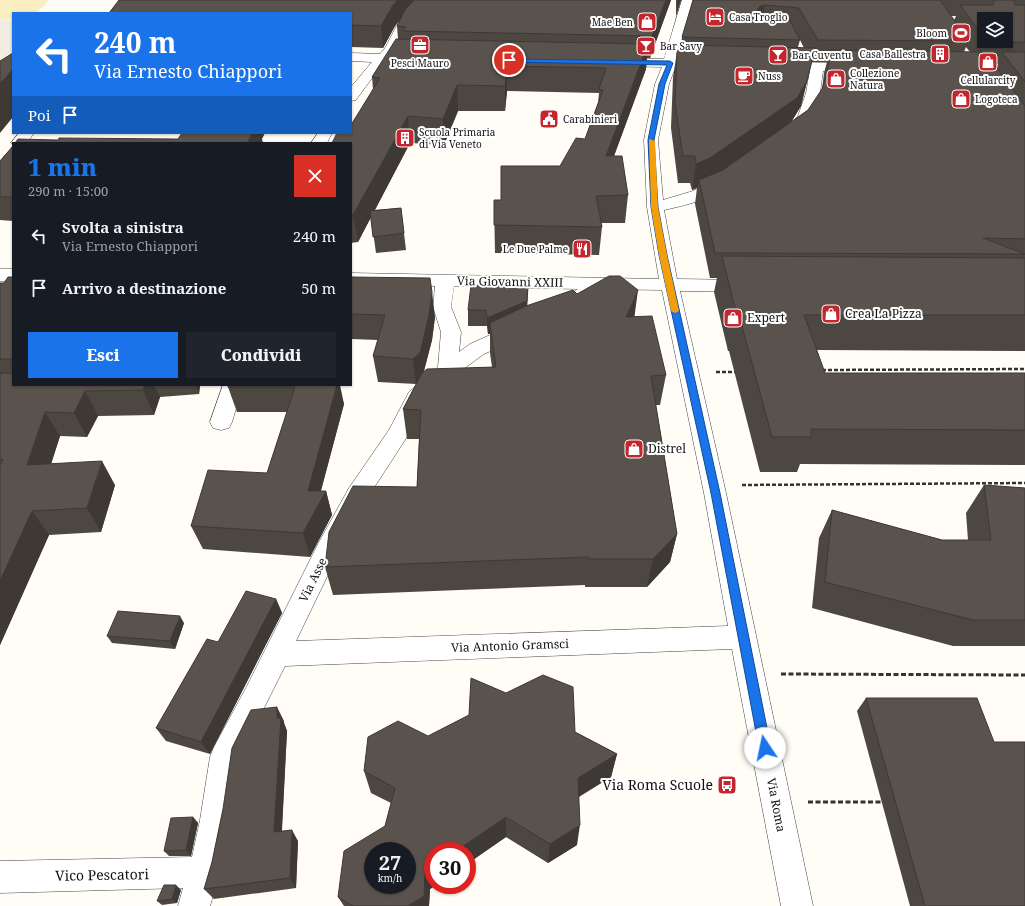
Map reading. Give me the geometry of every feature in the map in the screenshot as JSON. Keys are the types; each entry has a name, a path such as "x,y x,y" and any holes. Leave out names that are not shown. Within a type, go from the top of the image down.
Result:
{"street":[{"path":"352,96 370,71 393,46 400,30 426,0"},
{"name":"Via Roma","path":"688,0 670,63 662,84 651,140 655,207 663,255 714,486 750,675 797,906"},
{"path":"778,142 805,118 813,93 812,67 799,54"},
{"path":"352,57 427,59"},
{"path":"601,62 696,64"},
{"path":"768,66 870,67"},
{"path":"20,142 27,134"},
{"path":"655,207 682,201 704,193 715,188 732,175"},
{"path":"0,275 12,275"},
{"name":"Via Giovanni XXIII","path":"352,279 766,286"},
{"path":"445,281 442,307 451,332 448,370"},
{"name":"Via Asse","path":"194,906 204,872 216,820 219,784 224,757 257,695 327,551 358,494 398,434 416,397 448,370 477,349 560,310 581,297 594,283"},
{"path":"221,422 233,386"},
{"name":"Via Antonio Gramsci","path":"277,654 743,638"},
{"name":"Vico Pescatori","path":"0,877 204,872"}],"path":[{"path":"815,371 1025,369"},
{"path":"689,372 744,372"},
{"path":"714,486 1025,483"},
{"path":"750,675 1025,675"},
{"path":"775,801 882,802"}],"sand":[{"path":"0,0 49,0 37,12 12,12 12,19 0,20"}],"shaded area":[{"path":"0,20 12,20 12,72 0,72"}],"building":[{"path":"119,0 397,0 381,26 352,25 352,12 110,12"},
{"path":"414,0 666,0 652,36 403,31 406,27 397,26 405,10"},
{"path":"693,0 940,0 969,41 818,40 799,8 765,5 760,6 757,10 759,14 788,17 800,40 682,37"},
{"path":"994,0 1014,0 1015,5 1025,5 1025,42 1013,42 1013,12 977,12 977,28 960,5 993,5"},
{"path":"396,39 648,44 606,156 622,156 628,195 596,196 602,227 494,225 494,200 501,200 501,166 560,166 576,138 585,139 603,90 599,89 606,68 507,66 505,86 457,85 443,119 408,116 352,215 352,142 332,142 336,134 352,134 352,123 380,78 372,77"},
{"path":"680,45 815,48 807,81 797,98 710,158 696,164 695,156 683,156 675,103 677,52"},
{"path":"830,50 982,52 990,59 1025,106 1025,239 983,238 1025,254 715,253 699,180 723,170 808,110 822,89 827,74"},
{"path":"1002,52 1025,52 1025,82"},
{"path":"12,54 12,70 0,83 0,61"},
{"path":"181,134 252,134 248,142 16,142 18,139 58,140 59,138 178,139"},
{"path":"12,147 12,197 0,197 0,161"},
{"path":"401,208 404,233 373,237 370,211"},
{"path":"722,256 1025,258 1025,315 804,315 825,373 1025,373 1025,430 811,429 811,437 772,437 739,315 737,315"},
{"path":"609,276 620,276 638,290 626,317 652,316 666,375 651,376 677,534 653,559 588,559 588,557 325,567 329,532 353,486 417,487 421,410 403,409 422,373 427,369 496,367 490,323 526,306 573,290 577,294"},
{"path":"8,277 12,277 12,359 0,359 0,283 4,283"},
{"path":"352,277 430,278 432,292 429,315 420,353 413,359 373,356 385,315 352,314"},
{"path":"471,285 528,287 527,301 487,318 486,310 468,310"},
{"path":"0,373 12,373 12,386 145,386 143,390 85,391 74,413 45,412 27,465 102,461 87,508 32,511 0,581 0,466 3,459 0,460"},
{"path":"337,386 308,491 326,491 303,533 191,526 208,470 267,473 295,387 228,387"},
{"path":"984,485 1025,488 1025,620 973,620 825,582 832,510 942,540 991,540"},
{"path":"246,591 276,599 201,742 156,728 207,639 218,642"},
{"path":"118,611 180,616 170,641 107,636"},
{"path":"543,675 573,687 575,732 617,754 578,778 580,825 550,844 506,817 469,842 424,842 424,896 408,906 353,906 338,897 344,851 385,826 395,788 364,771 368,737 398,721 428,736 469,715 471,678 506,693"},
{"path":"866,698 977,698 994,742 1025,742 1025,906 925,906"},
{"path":"277,707 277,718 281,718 274,832 292,830 290,878 204,889 212,862 223,809 232,748 251,710"},
{"path":"193,817 186,850 164,851 171,818"},
{"path":"164,885 176,885 172,899 157,901"}],"slow traffic":[{"path":"651,141 655,207 663,255 675,311"}],"place":[{"name":"Casa Troglio","path":"715,17"},
{"name":"Mae Ben","path":"647,22"},
{"name":"Bloom","path":"961,33"},
{"name":"Pesci Mauro","path":"420,45"},
{"name":"Bar Savy","path":"646,46"},
{"name":"Casa Ballestra","path":"940,54"},
{"name":"Bar Cuventu","path":"778,55"},
{"name":"Cellularcity","path":"988,62"},
{"name":"Nuss","path":"744,76"},
{"name":"Collezione Natura","path":"836,79"},
{"name":"Logoteca","path":"961,99"},
{"name":"Carabinieri","path":"549,119"},
{"name":"Scuola Primaria di Via Veneto","path":"405,138"},
{"name":"Le Due Palme","path":"582,249"},
{"name":"Crea La Pizza","path":"831,314"},
{"name":"Expert","path":"733,318"},
{"name":"Distrel","path":"634,449"},
{"name":"Via Roma Scuole","path":"727,785"}],"route":[{"path":"509,60 670,63 662,84 651,140 655,207 663,255 715,493 765,748"}]}
